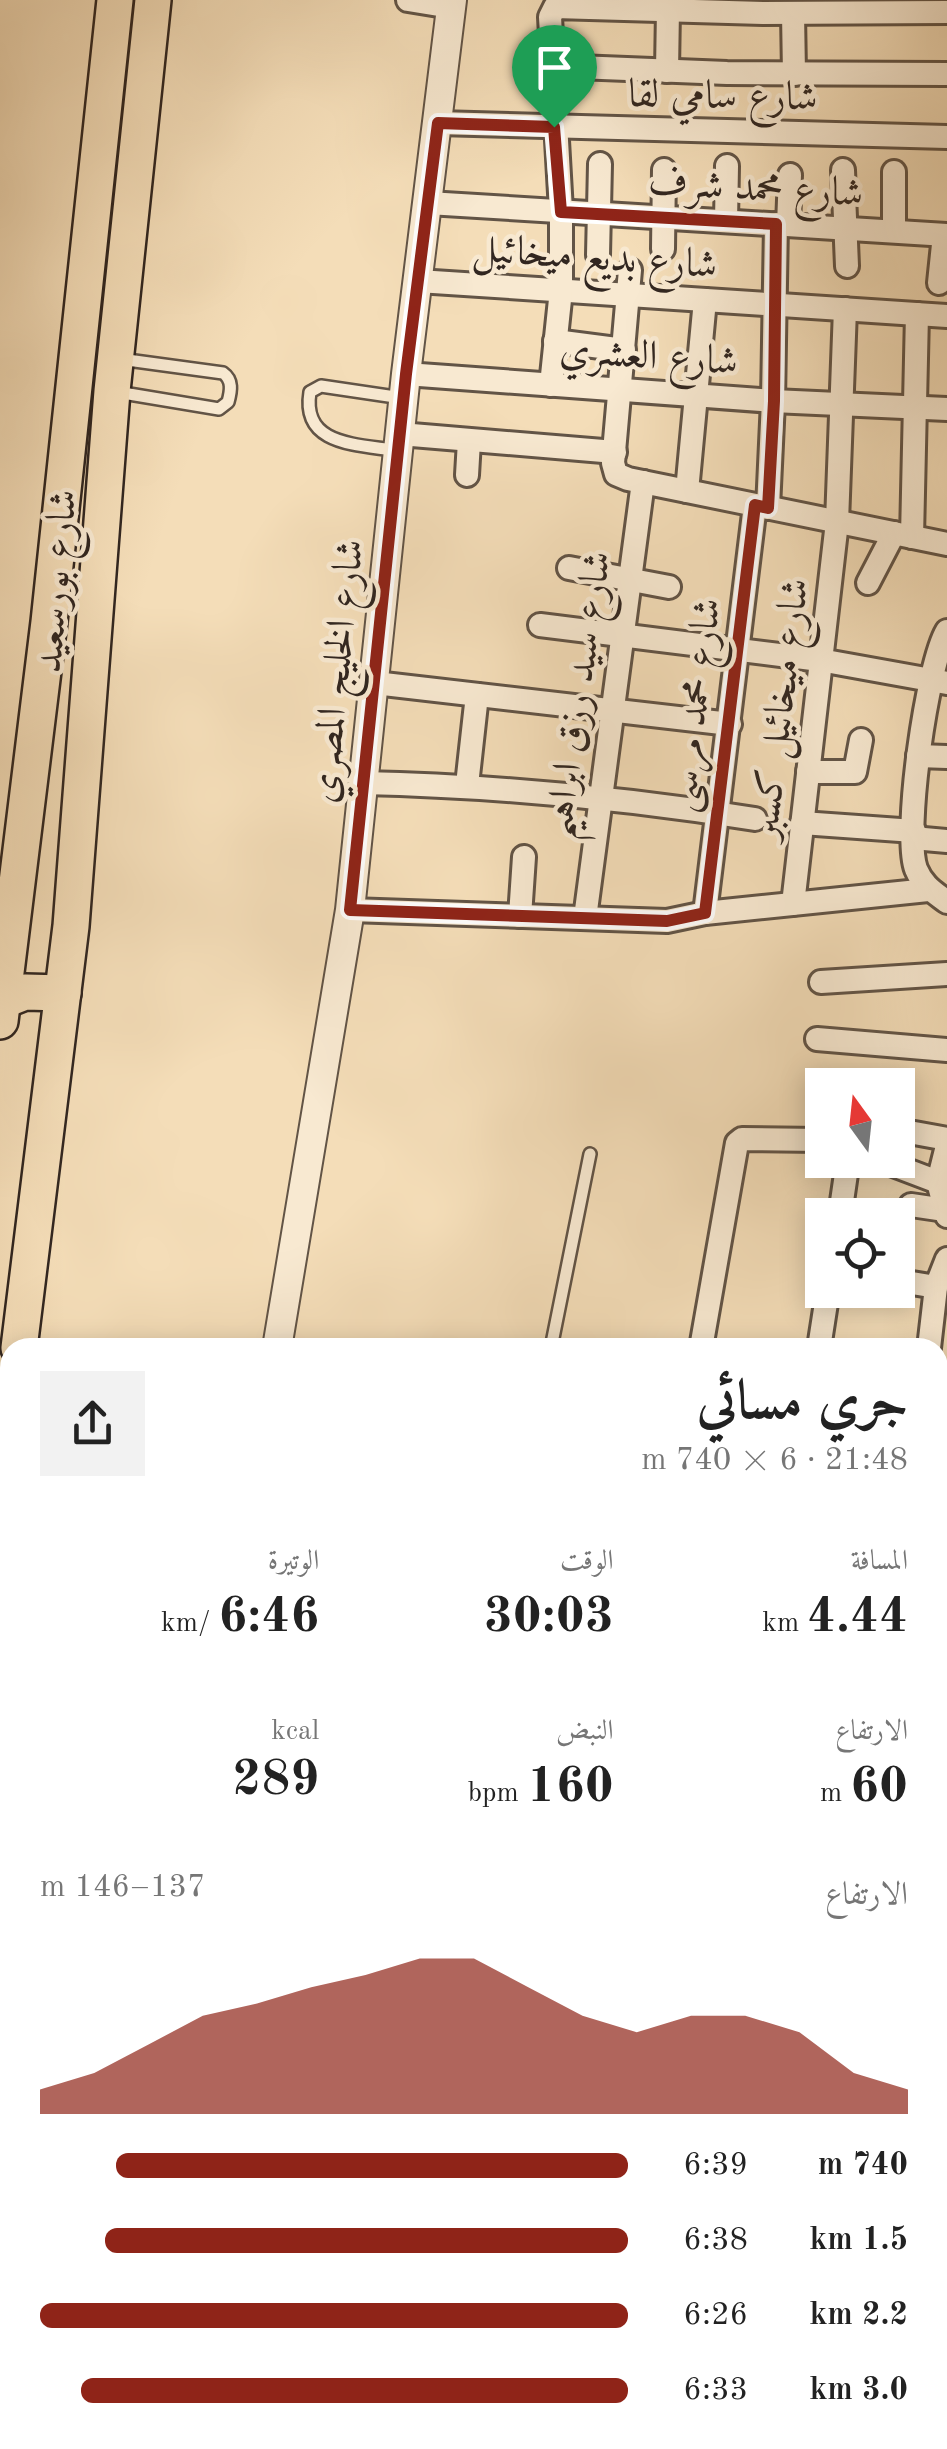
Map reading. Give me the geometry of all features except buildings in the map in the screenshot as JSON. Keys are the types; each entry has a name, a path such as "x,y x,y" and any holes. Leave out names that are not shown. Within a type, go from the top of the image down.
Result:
{"main road":[{"name":"شارع بورسعيد","path":"1,1011 50,622 115,0"},
{"name":"شارع بورسعيد","path":"20,1338 71,926 114,375 153,0"},
{"path":"50,622 92,627"},
{"path":"10,927 16,936 35,946 56,942 71,926"},
{"path":"1,1011 38,990 63,994"}],"street":[{"path":"408,0 451,4"},
{"name":"شارع الخليج المصري","path":"279,1338 350,910 405,386 451,4"},
{"path":"551,385 561,290 561,212 550,17 555,7 947,12"},
{"path":"666,70 668,10"},
{"path":"793,13 794,74"},
{"path":"552,66 794,74 947,74"},
{"name":"شارع سامي لقا","path":"438,123 947,137"},
{"path":"598,255 600,164"},
{"path":"726,221 727,166"},
{"path":"663,248 664,170"},
{"path":"843,170 847,266"},
{"path":"894,172 894,231"},
{"name":"شارع محمد مرسى","path":"705,913 774,401 775,304 790,175"},
{"name":"شارع محمد شرف","path":"428,203 946,235"},
{"path":"939,283 946,235"},
{"path":"630,270 614,457 616,474 686,492 947,544"},
{"name":"شارع بديع ميخائيل","path":"418,281 947,316"},
{"path":"686,492 705,300"},
{"name":"شارع ميخائيل كسبر","path":"793,904 837,522 846,309"},
{"path":"868,583 903,535 917,407 918,314"},
{"path":"556,342 624,350"},
{"name":"شارع العشري","path":"405,386 551,385 947,409"},
{"path":"399,443 469,440 614,457"},
{"path":"467,474 469,440"},
{"name":"شارع سيد رزق ابراهيم","path":"584,918 643,482"},
{"path":"569,568 669,587"},
{"path":"540,625 820,660 938,682"},
{"path":"942,898 917,871 913,834 918,756 938,682 940,643 947,631"},
{"path":"375,683 730,724"},
{"path":"466,785 477,695"},
{"path":"808,772 856,772 861,740"},
{"path":"918,756 947,758"},
{"path":"363,783 466,785 601,797 755,819"},
{"path":"802,823 947,841"},
{"path":"520,916 524,857"},
{"path":"350,910 667,921 793,904 942,898"},
{"path":"821,982 947,974"},
{"path":"817,1039 947,1050"},
{"path":"915,1134 947,1142 938,1182 946,1213 915,1206"},
{"path":"703,1338 734,1148 742,1140 805,1140"},
{"path":"915,1173 938,1182"},
{"path":"931,1338 947,1259"},
{"path":"915,1286 939,1296"},
{"path":"821,1338 825,1308"}],"lane":[{"path":"217,372 227,376 228,402 213,409 114,375 217,372"},
{"path":"399,443 330,439 309,418 308,408 310,392 321,386 405,386"},
{"path":"554,1338 590,1154"}],"route":[{"path":"438,123 554,127 561,212 776,224 768,508 755,505 705,913 667,921 350,910 406,374 438,123"}]}
